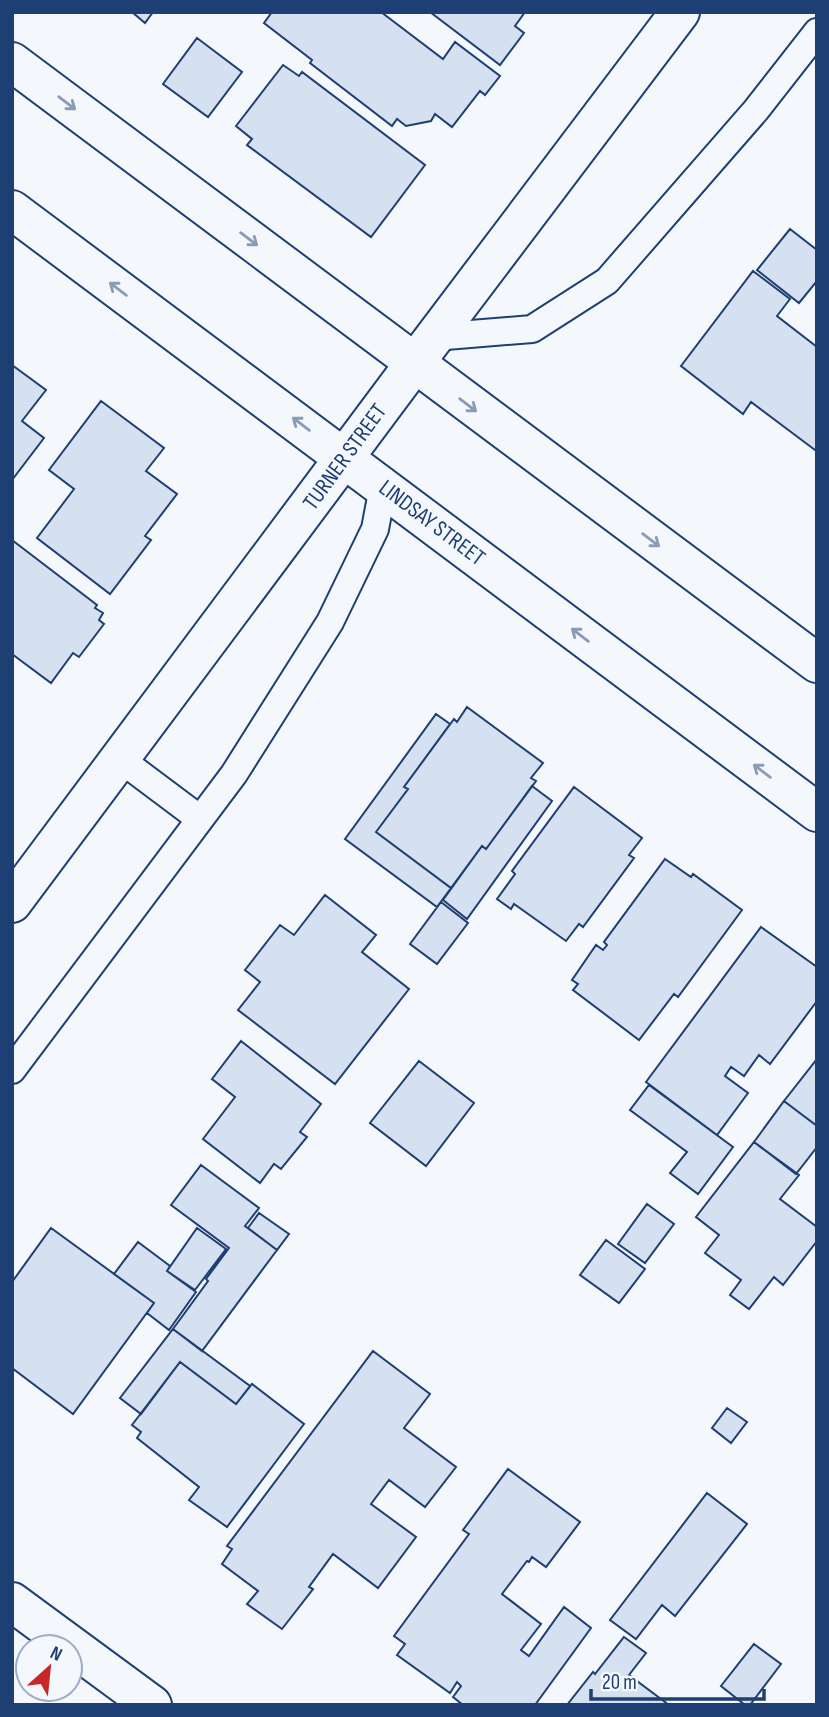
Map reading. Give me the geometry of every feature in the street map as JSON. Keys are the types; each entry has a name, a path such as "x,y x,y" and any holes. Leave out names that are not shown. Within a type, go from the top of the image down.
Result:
{"street":[{"name":"TURNER STREET","path":"12,903 680,12"},
{"path":"12,62 424,351 817,663"},
{"name":"LINDSAY STREET","path":"12,210 817,812"},
{"path":"12,1602 152,1705"}],"lane":[{"path":"424,351 532,329 607,281 756,110 817,32"},
{"path":"12,1070 234,774 330,622 375,529 383,486"},
{"path":"120,759 200,819"}],"building":[{"path":"132,12 153,12 145,23"},
{"path":"272,12 381,12 443,59 455,42 500,76 485,95 480,91 452,127 435,114 431,121 406,126 397,119 392,126 310,63 312,60 264,23"},
{"path":"430,12 525,12 515,26 524,33 500,65"},
{"path":"197,38 242,72 208,117 163,84"},
{"path":"283,65 299,76 302,72 425,165 371,237 247,145 252,139 236,126"},
{"path":"790,229 817,250 817,281 799,303 757,270"},
{"path":"753,271 790,299 777,316 817,347 815,450 751,402 743,414 681,366"},
{"path":"12,365 46,390 22,421 44,438 12,480"},
{"path":"101,401 164,448 146,471 177,494 145,536 151,540 110,594 37,538 74,489 49,470"},
{"path":"12,540 97,605 95,608 103,613 99,620 104,624 79,657 73,653 51,683 12,654"},
{"path":"467,707 543,763 531,778 536,781 486,849 482,846 451,888 376,832 408,789 404,787 454,719 457,722"},
{"path":"436,714 450,724 404,787 408,789 376,832 451,888 437,907 345,839"},
{"path":"532,786 552,801 467,919 443,900 482,846 486,849"},
{"path":"574,787 642,838 629,855 634,858 583,927 579,924 566,941 514,904 511,909 497,899 515,874 512,871"},
{"path":"665,859 691,877 693,874 742,910 678,997 674,994 639,1040 573,990 578,984 572,980 596,945 603,950 607,945 604,942"},
{"path":"325,895 376,935 362,952 409,989 335,1084 238,1010 260,982 245,970 280,925 294,935"},
{"path":"441,902 468,923 437,964 410,944"},
{"path":"761,927 817,967 817,1001 770,1064 759,1055 744,1076 731,1067 725,1076 748,1093 717,1135 646,1082"},
{"path":"241,1041 321,1104 300,1132 307,1137 281,1169 274,1164 260,1183 203,1139 235,1097 212,1079"},
{"path":"817,1059 817,1126 784,1101"},
{"path":"419,1061 474,1103 426,1166 370,1123"},
{"path":"649,1085 733,1147 698,1194 670,1173 687,1152 630,1110"},
{"path":"784,1101 817,1126 817,1147 796,1174 754,1142"},
{"path":"754,1142 799,1175 780,1199 817,1227 817,1241 783,1285 774,1277 749,1309 730,1295 741,1280 705,1253 719,1235 696,1217"},
{"path":"201,1165 259,1208 245,1226 277,1250 202,1351 173,1329 229,1248 171,1205"},
{"path":"647,1204 674,1224 645,1263 618,1244"},
{"path":"259,1213 289,1234 277,1250 248,1228"},
{"path":"51,1228 154,1303 73,1414 12,1368 12,1282"},
{"path":"197,1228 226,1249 195,1290 167,1271"},
{"path":"606,1240 645,1269 619,1303 580,1275"},
{"path":"138,1242 170,1266 167,1271 196,1292 169,1330 147,1313 154,1303 114,1274"},
{"path":"173,1329 250,1386 236,1404 180,1362 141,1414 120,1398"},
{"path":"373,1351 430,1394 404,1428 456,1467 425,1507 389,1480 371,1504 416,1537 378,1588 333,1554 309,1587 313,1589 282,1629 247,1604 258,1591 222,1564 232,1549 227,1546"},
{"path":"180,1362 236,1404 252,1384 304,1424 227,1527 189,1500 199,1487 137,1438 141,1432 132,1425"},
{"path":"727,1408 747,1422 731,1443 712,1428"},
{"path":"508,1469 580,1522 546,1567 532,1557 502,1594 541,1624 521,1650 529,1656 564,1607 591,1628 535,1705 463,1705 453,1697 461,1686 457,1682 450,1693 397,1655 405,1644 394,1636 469,1534 463,1530"},
{"path":"707,1493 747,1524 675,1616 662,1605 636,1639 610,1620"},
{"path":"624,1637 646,1653 629,1675 669,1705 567,1705 593,1672 595,1674"},
{"path":"754,1644 781,1664 750,1705 745,1705 721,1686"}]}
